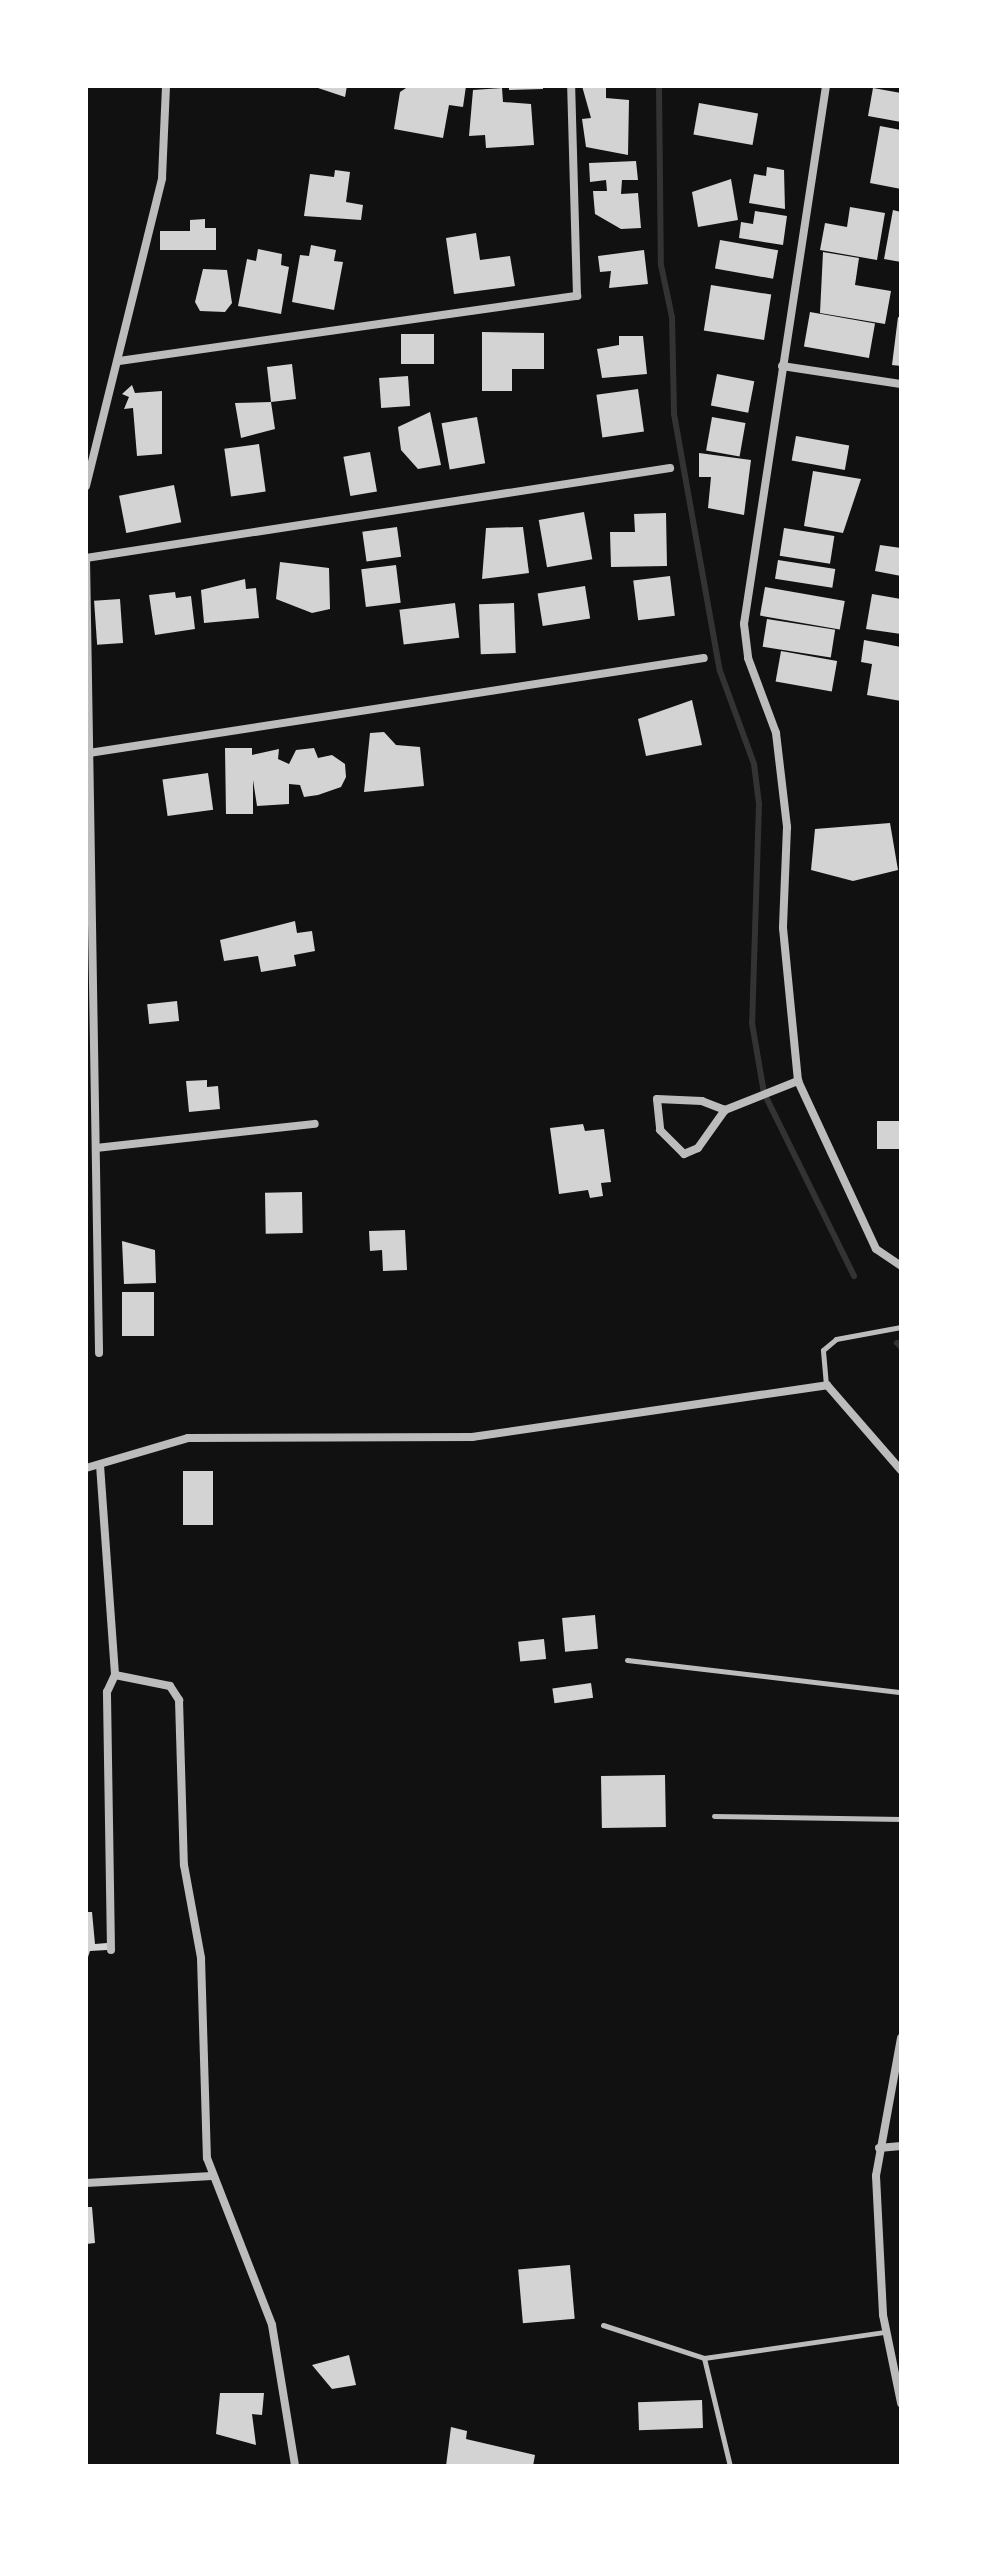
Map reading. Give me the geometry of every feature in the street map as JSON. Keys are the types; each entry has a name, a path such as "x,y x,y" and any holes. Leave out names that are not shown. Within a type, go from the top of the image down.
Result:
{"street":[{"path":"86,486 162,178 166,86"},
{"path":"119,361 577,296 571,86"},
{"path":"826,86 744,624 780,764 787,827 783,928 798,1081 888,1262 901,1266"},
{"path":"782,366 901,384"},
{"path":"99,1353 86,558 670,468"},
{"path":"89,753 704,658"},
{"path":"725,1110 698,1148 684,1154 660,1130 657,1099 702,1101 725,1110 776,1095 798,1081"},
{"path":"96,1148 315,1124"},
{"path":"86,1468 188,1438 472,1437 827,1385 901,1470"},
{"path":"100,1465 115,1675 107,1703 111,1950"},
{"path":"115,1675 170,1686 179,1700 184,1865 201,1958 212,2176 272,2325 295,2466"},
{"path":"901,2038 879,2148 885,2332 901,2403"},
{"path":"879,2148 901,2146"},
{"path":"86,2183 212,2176"}],"lane":[{"path":"827,1385 823,1350 836,1339 901,1327"},
{"path":"627,1660 901,1692"},
{"path":"714,1816 901,1819"},
{"path":"603,2325 704,2358 885,2332"},
{"path":"704,2358 730,2466"}],"building":[{"path":"312,86 347,86 345,97"},
{"path":"409,86 466,86 463,107 449,105 443,138 394,129 400,92"},
{"path":"509,86 543,86 543,89 509,90"},
{"path":"582,86 606,86 606,98 629,100 628,155 586,147 582,119 591,118"},
{"path":"502,88 503,102 531,104 534,145 486,148 485,135 469,136 473,90"},
{"path":"873,88 901,93 901,122 868,116"},
{"path":"699,103 758,113 753,145 693,135"},
{"path":"880,126 901,130 901,189 870,183"},
{"path":"636,161 638,180 622,180 621,194 638,193 641,228 621,229 595,214 593,191 607,191 606,180 590,182 589,163"},
{"path":"767,167 784,170 785,209 749,203 754,174 766,176"},
{"path":"335,170 350,172 346,202 363,205 361,220 304,216 310,174 334,177"},
{"path":"731,179 738,220 698,227 692,192"},
{"path":"850,207 885,213 877,260 820,250 825,223 847,227"},
{"path":"893,210 901,212 901,262 884,259"},
{"path":"755,211 787,216 783,245 739,238 741,222 753,224"},
{"path":"205,219 205,228 216,228 216,250 160,250 160,231 190,231 190,220"},
{"path":"476,233 480,260 510,256 515,286 454,294 446,238"},
{"path":"720,240 778,250 773,279 715,269"},
{"path":"311,245 336,250 334,261 343,262 334,310 292,302 300,255 309,256"},
{"path":"258,249 282,254 281,265 289,267 281,314 238,306 247,259 256,261"},
{"path":"644,250 648,284 609,288 611,271 600,272 598,256"},
{"path":"823,252 859,258 855,285 891,291 885,324 820,313"},
{"path":"203,269 227,270 232,303 225,312 200,311 195,302"},
{"path":"711,285 771,295 764,340 704,330"},
{"path":"810,312 875,323 869,358 804,346"},
{"path":"898,317 901,318 901,366 892,365"},
{"path":"482,332 544,333 544,369 512,369 512,391 482,391"},
{"path":"401,334 434,334 434,364 401,364"},
{"path":"619,336 643,336 647,374 602,378 597,349 619,345"},
{"path":"292,364 296,399 271,402 267,367"},
{"path":"717,374 754,381 748,413 711,405"},
{"path":"408,376 410,406 381,408 379,378"},
{"path":"132,385 135,393 162,391 162,454 137,456 133,408 124,409 129,397 122,394"},
{"path":"638,389 644,432 602,437 596,395"},
{"path":"271,402 275,429 241,438 235,403"},
{"path":"430,412 441,465 418,469 401,450 398,427"},
{"path":"477,417 485,463 450,470 442,423"},
{"path":"712,417 745,423 740,456 706,450"},
{"path":"796,436 849,445 845,470 792,461"},
{"path":"259,444 266,492 231,496 224,449"},
{"path":"370,452 377,491 350,496 343,457"},
{"path":"699,453 751,460 744,515 708,508 711,477 699,477"},
{"path":"813,471 861,479 843,533 804,526"},
{"path":"174,485 181,522 126,533 119,496"},
{"path":"584,512 592,559 547,567 539,520"},
{"path":"666,513 667,566 611,567 610,532 635,532 634,514"},
{"path":"397,527 401,557 367,562 362,532"},
{"path":"523,527 529,573 482,579 486,528"},
{"path":"784,528 834,536 830,564 780,556"},
{"path":"880,545 901,548 901,576 875,571"},
{"path":"778,560 835,569 832,588 775,579"},
{"path":"280,562 329,568 330,609 312,613 276,599"},
{"path":"396,565 401,603 366,607 361,569"},
{"path":"670,576 675,616 638,620 633,581"},
{"path":"245,579 246,589 256,588 259,618 204,623 201,590"},
{"path":"585,586 590,619 543,626 538,594"},
{"path":"765,587 845,601 840,630 760,616"},
{"path":"175,592 176,598 191,596 195,629 155,635 149,595"},
{"path":"872,594 901,599 901,634 866,629"},
{"path":"120,599 123,643 97,645 94,601"},
{"path":"455,603 459,638 404,645 399,610"},
{"path":"514,603 516,653 481,654 479,604"},
{"path":"767,619 835,630 831,657 763,647"},
{"path":"864,640 901,647 901,701 867,695 872,664 861,662"},
{"path":"781,651 837,661 832,691 776,682"},
{"path":"692,700 702,745 646,756 638,719"},
{"path":"384,732 396,745 420,747 424,786 364,792 370,733"},
{"path":"225,748 252,748 252,755 279,749 278,759 289,764 296,750 314,748 318,758 332,755 345,764 346,777 341,787 304,797 300,785 289,784 289,804 257,806 253,780 253,814 226,814"},
{"path":"208,773 213,810 168,816 162,779"},
{"path":"890,823 898,870 853,881 811,870 815,829"},
{"path":"295,921 297,933 312,931 315,951 294,955 296,966 261,972 258,956 224,961 220,940"},
{"path":"177,1001 179,1021 149,1024 147,1004"},
{"path":"207,1080 207,1087 218,1086 220,1109 189,1112 186,1081"},
{"path":"877,1121 901,1121 901,1149 877,1149"},
{"path":"583,1124 585,1131 604,1129 611,1182 601,1183 603,1196 590,1198 588,1190 559,1194 550,1128"},
{"path":"302,1192 303,1233 266,1234 265,1193"},
{"path":"405,1230 407,1270 383,1271 382,1250 370,1251 369,1231"},
{"path":"122,1241 155,1250 156,1283 124,1284"},
{"path":"122,1292 154,1292 154,1336 122,1336"},
{"path":"183,1471 213,1471 213,1525 183,1525"},
{"path":"595,1615 598,1649 565,1652 562,1618"},
{"path":"544,1639 546,1659 520,1662 518,1642"},
{"path":"591,1683 593,1698 554,1703 552,1688"},
{"path":"665,1775 666,1827 602,1828 601,1776"},
{"path":"86,1912 92,1912 95,1944 107,1943 107,1950 90,1951 86,1963"},
{"path":"86,2207 92,2207 95,2243 86,2244"},
{"path":"570,2265 575,2319 523,2323 518,2270"},
{"path":"349,2355 356,2385 332,2389 312,2365"},
{"path":"220,2393 264,2393 262,2415 252,2414 256,2445 216,2434"},
{"path":"702,2400 703,2428 639,2430 638,2402"},
{"path":"451,2427 467,2431 466,2439 535,2455 533,2466 446,2466"}],"waterway":[{"path":"659,86 661,265 672,317 674,414 720,671 754,764 759,804 752,1023 764,1093 854,1276"},
{"path":"897,1343 901,1347"}]}
